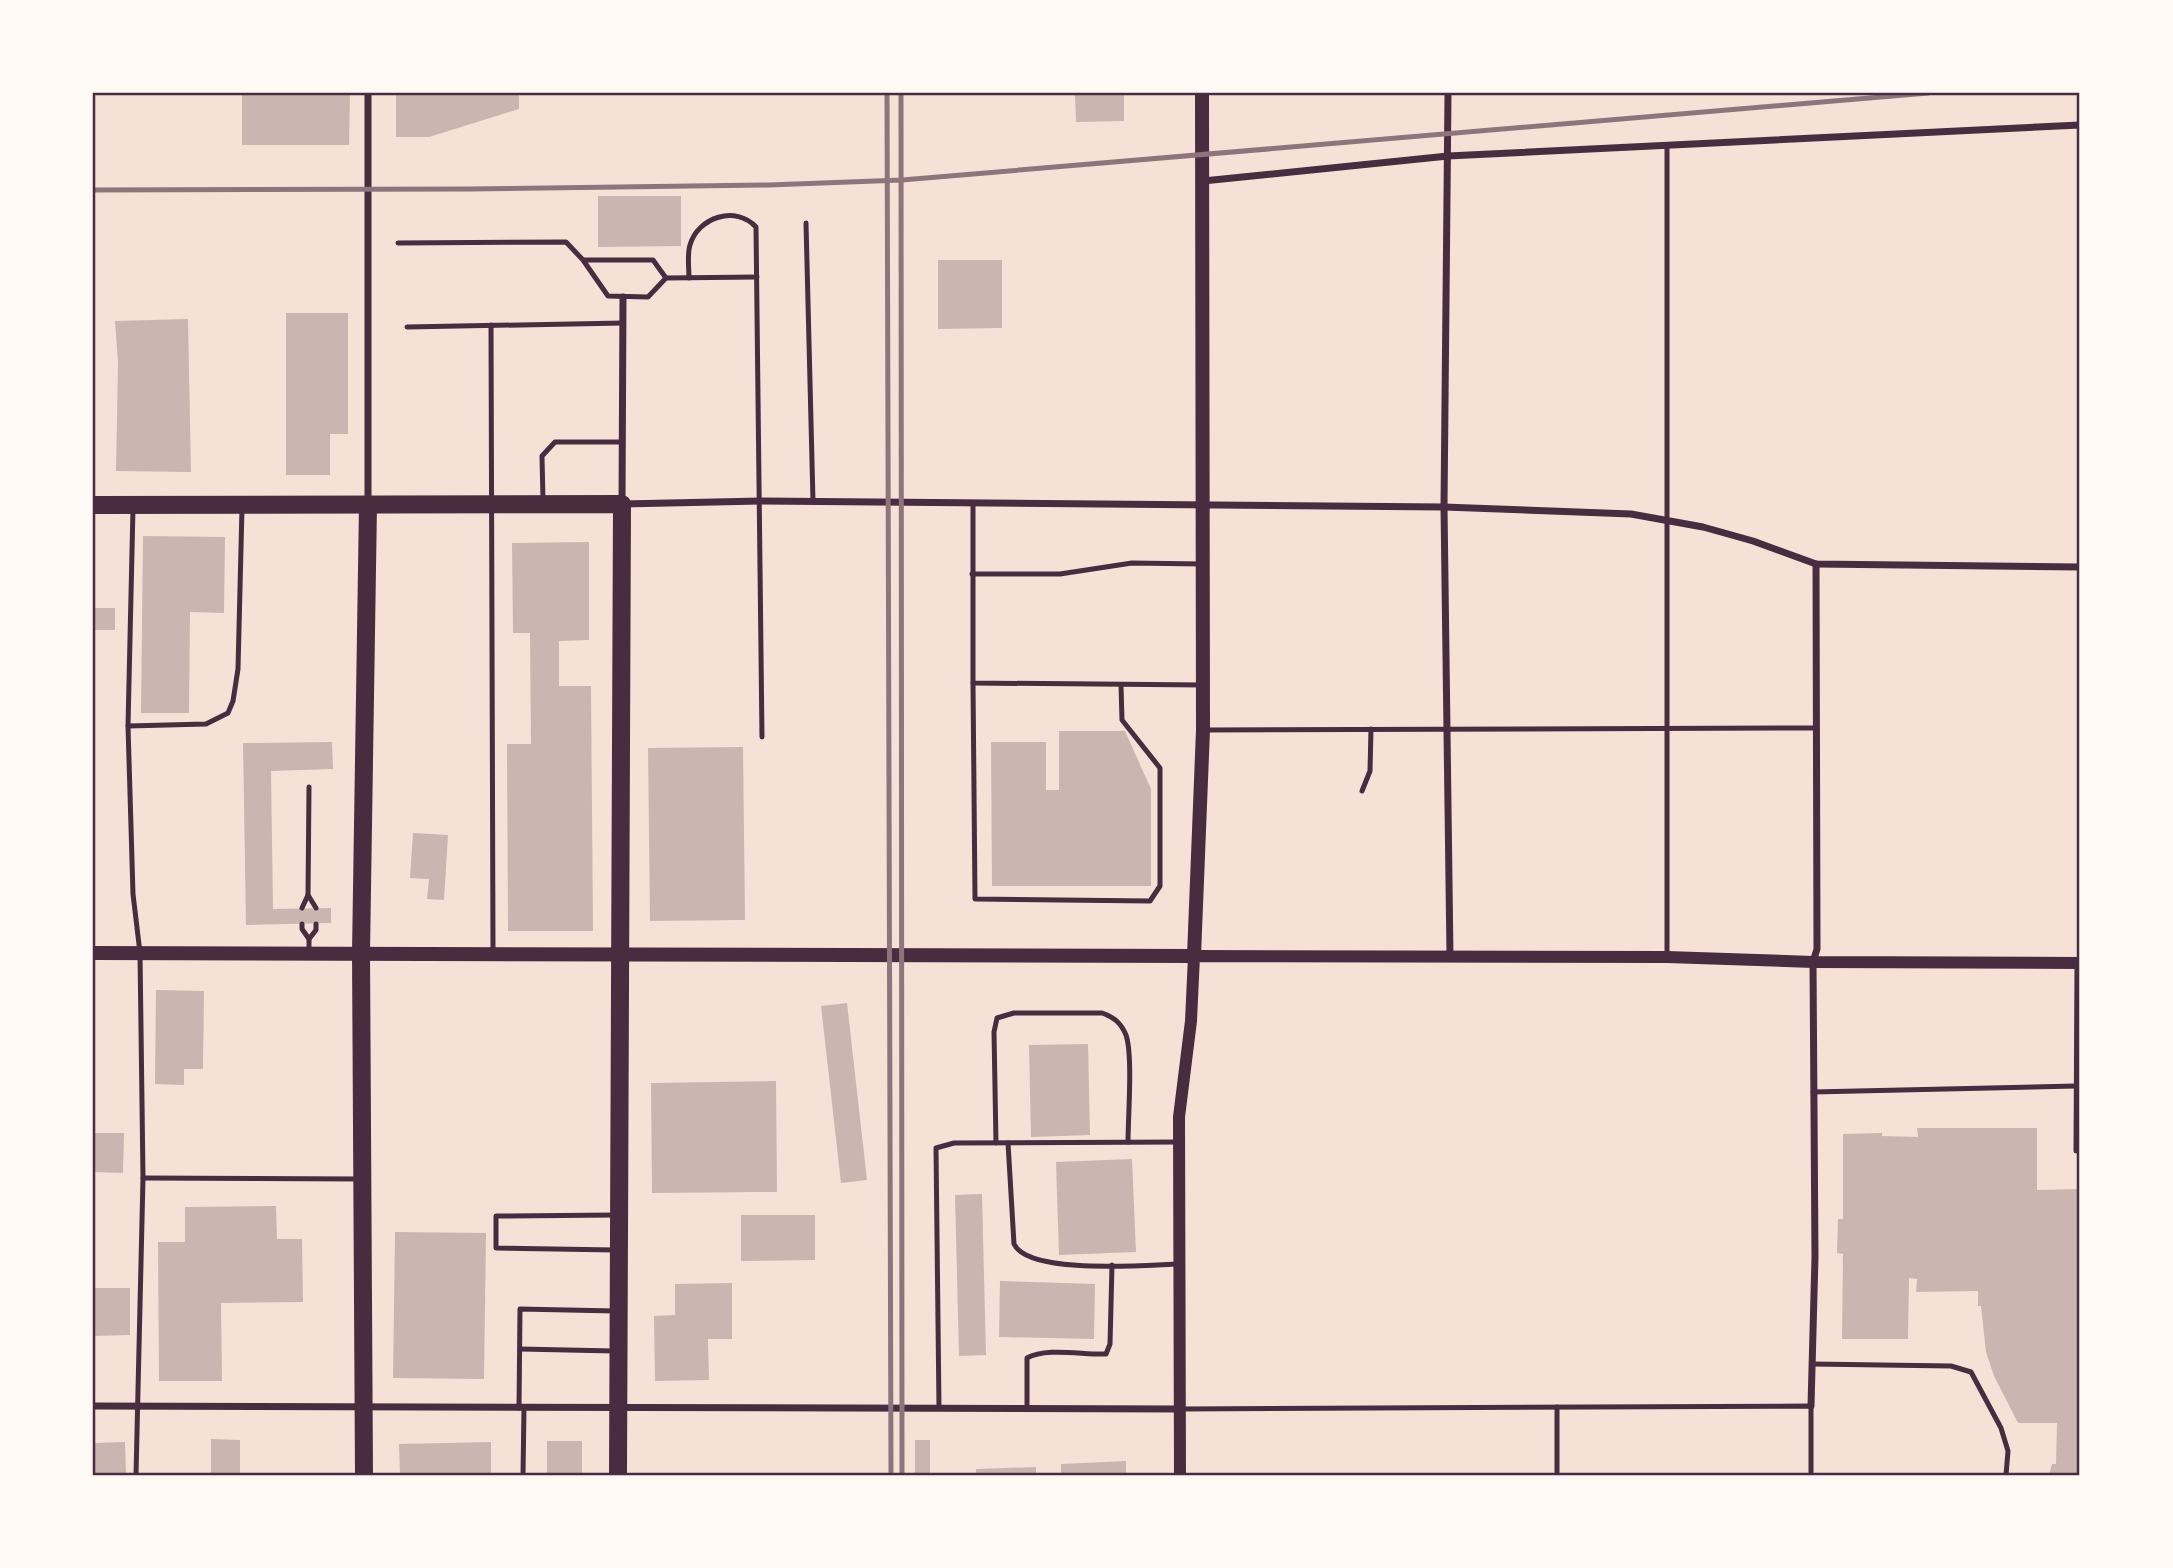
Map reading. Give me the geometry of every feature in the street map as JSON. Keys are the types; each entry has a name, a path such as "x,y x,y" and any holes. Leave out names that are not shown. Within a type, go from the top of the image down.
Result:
{"main road":[{"path":"93,953 309,946 361,953 1194,956 1203,730 1202,93"},
{"path":"93,505 622,503 618,1475"},
{"path":"364,1475 361,953 368,505"}],"street":[{"path":"368,93 368,505"},
{"path":"1448,93 1444,507 1450,956"},
{"path":"1202,181 1448,156 2080,125"},
{"path":"623,297 622,503 761,501 1444,507 1631,514 1703,527 1753,541 1816,564 2080,567"},
{"path":"1811,1406 1815,1257 1813,962 1817,949 1816,564"},
{"path":"1180,1475 1179,1117 1191,1021 1194,956 1667,957 1813,962 2078,963"},
{"path":"93,1406 1179,1409"}],"lane":[{"path":"1667,145 1667,957"},
{"path":"689,278 689,245 706,222 717,216 740,217 756,227 762,737"},
{"path":"806,223 813,502"},
{"path":"398,243 566,242 583,260 608,296 648,296 666,278 757,277"},
{"path":"583,260 653,260 666,278"},
{"path":"407,327 623,323"},
{"path":"491,326 493,954"},
{"path":"543,505 542,456 555,442 622,442"},
{"path":"973,503 975,899 1150,901 1160,886 1160,768 1122,720 1121,685"},
{"path":"134,505 128,726 133,894 140,953 143,1178 136,1475"},
{"path":"128,726 206,724 228,713 233,701 237,669 242,505"},
{"path":"972,574 1060,574 1132,563 1203,564"},
{"path":"973,683 1203,685"},
{"path":"1203,730 1815,727"},
{"path":"1362,790 1370,771 1371,729"},
{"path":"302,908 308,895 309,787"},
{"path":"308,895 316,908"},
{"path":"302,924 309,946"},
{"path":"309,946 316,924"},
{"path":"2076,1151 2078,963"},
{"path":"996,1143 994,1032 997,1018 1014,1013 1102,1013 1113,1017 1126,1036 1129,1051 1128,1142"},
{"path":"1813,1093 2076,1086"},
{"path":"939,1408 936,1148 954,1143 1179,1142"},
{"path":"1008,1143 1014,1244 1017,1251 1041,1262 1065,1265 1178,1264"},
{"path":"143,1178 362,1179"},
{"path":"618,1215 496,1216 496,1248 618,1250"},
{"path":"1027,1408 1027,1358 1040,1353 1106,1354 1110,1344 1112,1265"},
{"path":"523,1475 520,1309 618,1311"},
{"path":"520,1349 619,1351"},
{"path":"1812,1364 1951,1366 1971,1372 2001,1429 2008,1451 2006,1475"},
{"path":"1179,1409 1811,1406 1811,1475"},
{"path":"1557,1407 1557,1475"}],"building":[{"path":"242,93 350,93 349,145 242,145"},
{"path":"396,93 519,93 519,109 429,137 396,137"},
{"path":"1075,93 1124,93 1124,121 1076,122"},
{"path":"598,196 681,196 681,246 598,247"},
{"path":"938,260 1002,260 1002,328 938,329"},
{"path":"286,313 348,313 348,434 330,434 330,475 286,475"},
{"path":"188,319 191,472 116,471 118,363 115,321"},
{"path":"143,536 225,537 224,613 190,612 189,713 141,713"},
{"path":"589,542 589,640 559,641 559,686 591,686 593,931 508,931 507,744 531,744 530,633 513,633 512,543"},
{"path":"93,608 115,608 115,630 93,630"},
{"path":"1059,731 1125,731 1151,789 1151,886 992,886 991,742 1046,742 1046,790 1059,790"},
{"path":"332,742 333,769 271,771 273,909 331,908 331,923 246,925 243,743"},
{"path":"743,747 745,920 650,921 648,748"},
{"path":"413,833 448,835 444,900 427,899 429,879 410,878"},
{"path":"156,990 204,991 203,1069 184,1069 184,1085 155,1084"},
{"path":"847,1003 867,1180 841,1183 821,1006"},
{"path":"1088,1044 1090,1135 1031,1137 1029,1045"},
{"path":"776,1081 777,1192 652,1193 651,1083"},
{"path":"1917,1128 2037,1128 2037,1190 2080,1189 2080,1475 2049,1475 2052,1464 2056,1464 2057,1423 2018,1423 1994,1376 1986,1352 1978,1291 1916,1292 1917,1279 1909,1278 1908,1339 1842,1339 1843,1254 1837,1253 1838,1219 1843,1219 1843,1134 1882,1133 1882,1136 1918,1137"},
{"path":"93,1133 124,1133 123,1173 93,1172"},
{"path":"1132,1159 1136,1252 1059,1255 1056,1162"},
{"path":"982,1194 986,1355 959,1356 955,1195"},
{"path":"276,1206 277,1239 302,1239 303,1302 221,1303 222,1381 159,1381 158,1242 185,1242 185,1207"},
{"path":"741,1215 815,1215 815,1260 741,1261"},
{"path":"395,1232 486,1233 484,1379 393,1378"},
{"path":"1000,1281 1095,1284 1094,1339 999,1337"},
{"path":"732,1283 732,1339 708,1339 709,1380 655,1381 654,1316 675,1315 675,1284"},
{"path":"93,1288 130,1288 130,1335 93,1336"},
{"path":"211,1439 240,1440 240,1475 211,1475"},
{"path":"915,1440 930,1440 930,1475 915,1475"},
{"path":"547,1441 582,1441 582,1475 547,1475"},
{"path":"125,1442 126,1475 93,1475 93,1443"},
{"path":"491,1442 491,1475 400,1475 399,1444"},
{"path":"1126,1461 1126,1475 1061,1475 1061,1464"},
{"path":"1036,1467 1036,1475 976,1475 976,1469"}],"railway":[{"path":"887,93 891,1475"},
{"path":"901,93 902,1475"},
{"path":"93,190 470,189 769,185 902,180 1928,93"}]}
